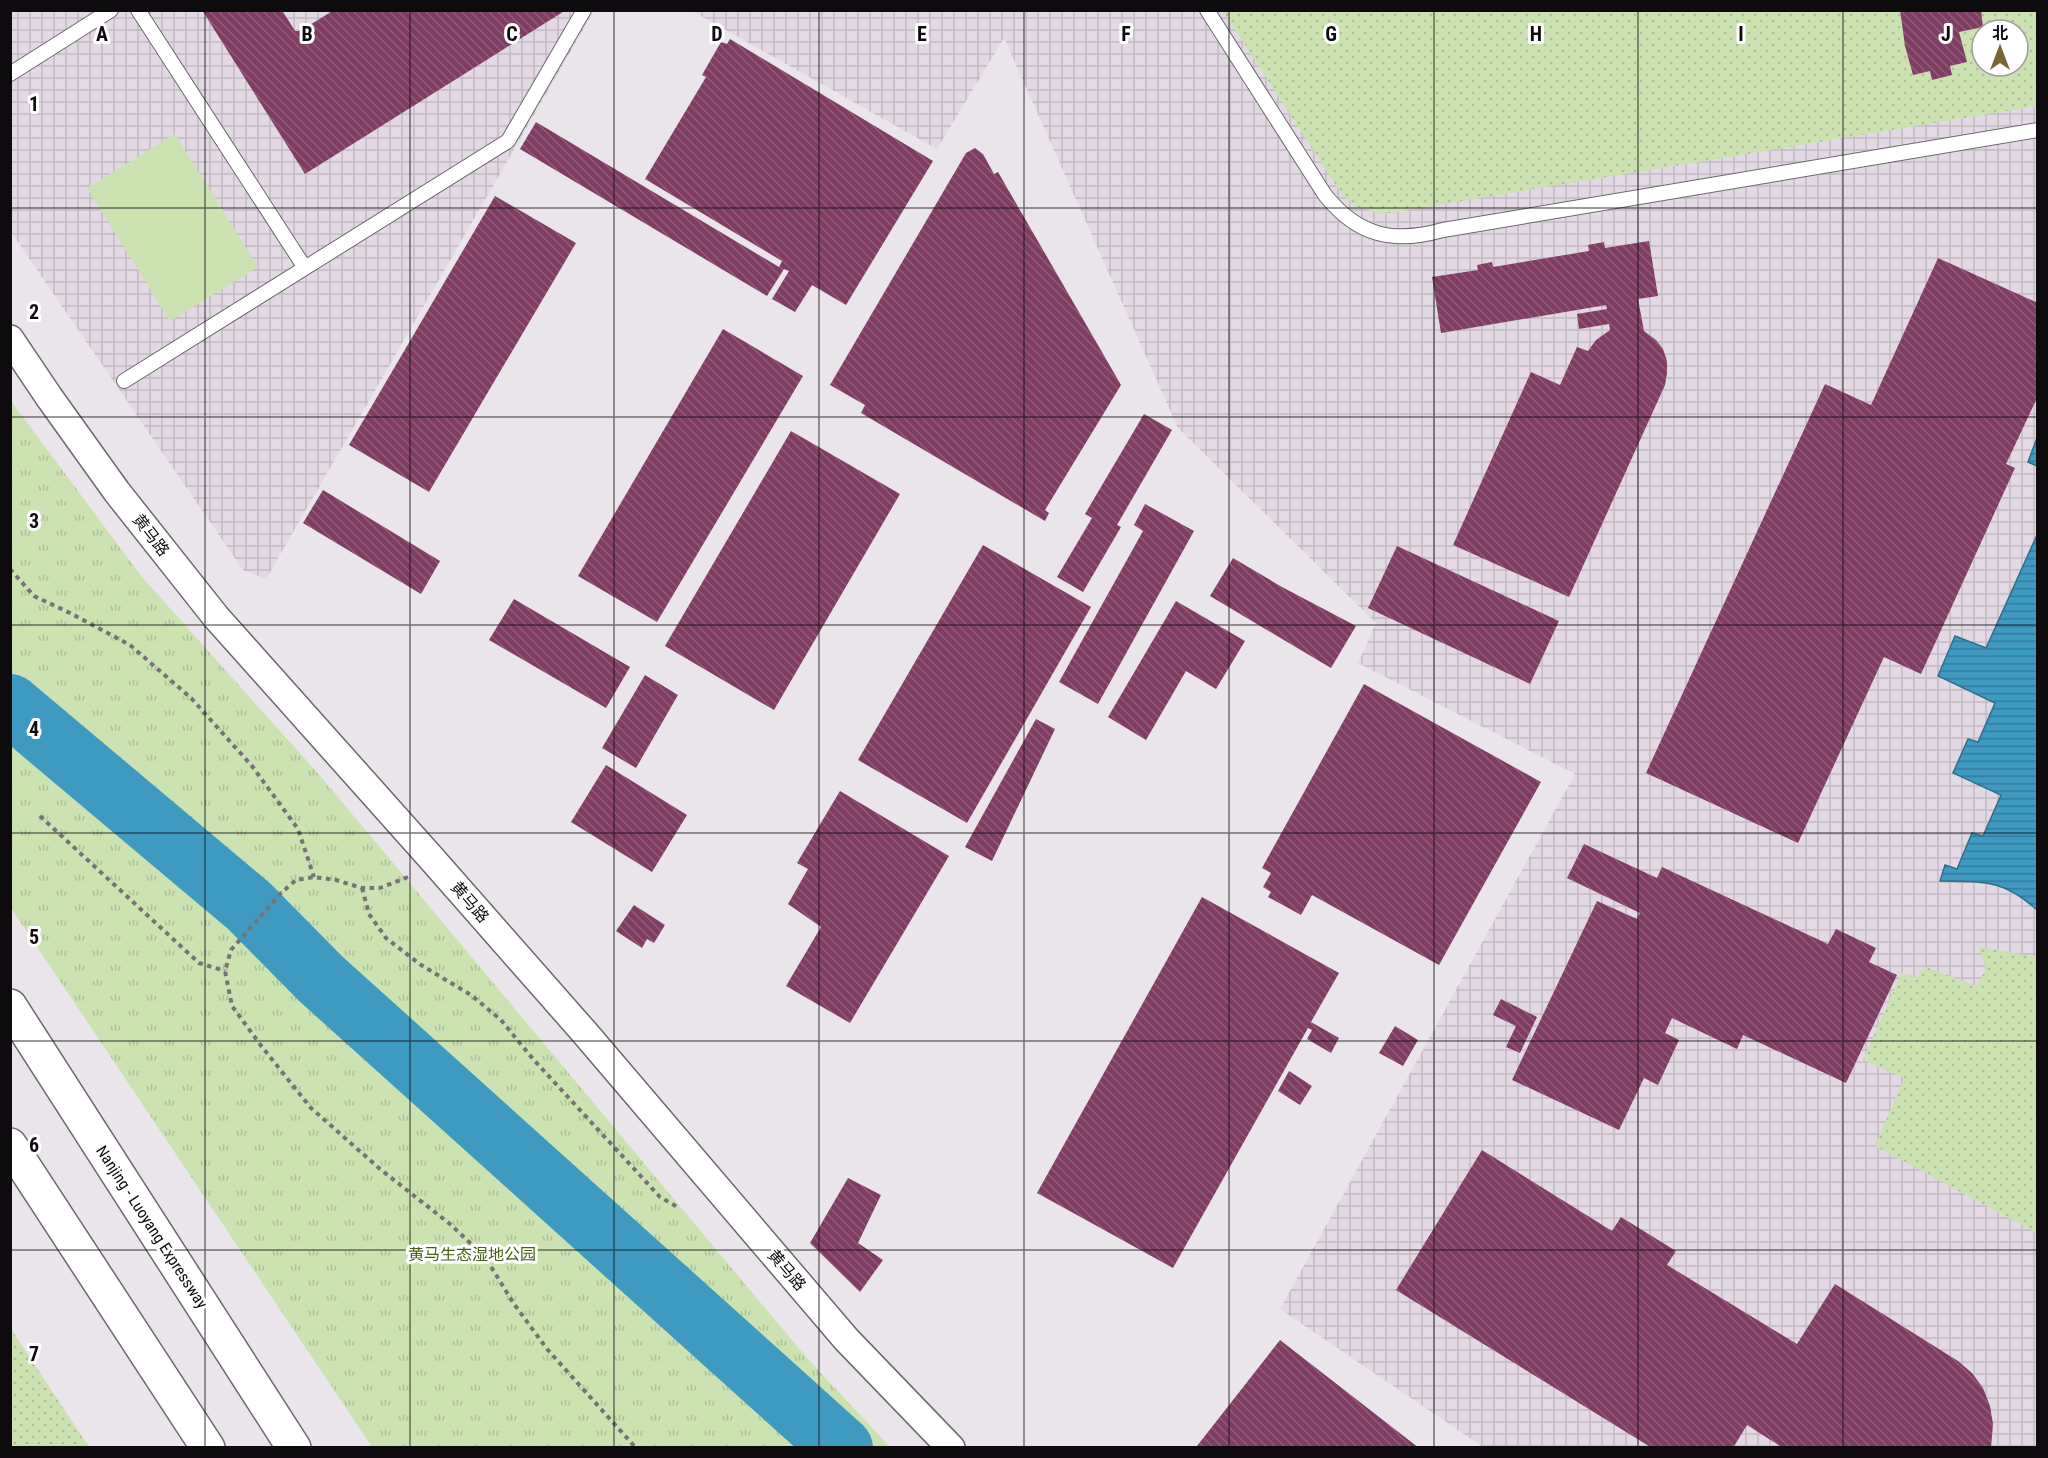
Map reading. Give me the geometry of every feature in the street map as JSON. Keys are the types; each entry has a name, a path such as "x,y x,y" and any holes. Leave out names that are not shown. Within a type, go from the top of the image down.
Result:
{"highway":[{"name":"Nanjing - Luoyang Expressway","path":"10,1006 294,1448"},
{"path":"10,1145 208,1448"}],"street":[{"name":"黄马路","path":"10,339 117,492 216,617 585,1033 846,1339 951,1448"}],"lane":[{"path":"10,74 111,10"},
{"path":"138,10 305,268"},
{"path":"124,381 508,141 584,10"},
{"path":"1207,10 1324,195 1351,221 1367,230 1386,236 1405,238 1424,236 1443,230 2037,129"}],"path":[{"path":"10,569 34,596 130,645 191,698 252,766 298,829 314,877"},
{"path":"40,816 199,963 225,971"},
{"path":"432,859 406,878 380,888 362,888 336,880 314,877 296,880 281,893 231,950 225,971 232,1006 311,1108 380,1169 450,1224 484,1257 514,1304 547,1349 636,1448"},
{"path":"362,888 369,914 386,938 421,965 471,995 501,1020 533,1059 660,1197 679,1208"}],"shaded area":[{"path":"10,11 594,11 266,579 243,570 11,232"},
{"path":"692,11 2037,11 2037,1447 1483,1447 1280,1309 1575,774 1358,663 1376,623 1178,428 1004,38 937,149"}],"green space":[{"path":"1223,11 2037,11 2037,106 1384,214 1357,207 1343,196"},
{"path":"175,134 258,267 170,321 87,188"},
{"name":"黄马生态湿地公园","path":"11,401 142,577 322,778 806,1357 890,1447 372,1447 11,908"},
{"path":"1979,947 2037,957 2037,1233 1875,1146 1904,1078 1863,1060 1902,972 1917,978 1923,966 1976,986 1986,969"},
{"path":"11,1329 89,1447 11,1447"}],"water":[{"path":"2037,438 2037,466 2028,462"},
{"path":"2037,535 2037,910 2003,887 1981,882 1940,881 1945,865 1957,869 1972,833 1983,836 2001,795 1953,773 1968,739 1978,742 1995,703 1938,676 1955,636 1986,648"}],"building":[{"path":"202,10 282,10 295,31 300,31 334,10 566,10 305,174"},
{"path":"1900,10 1981,10 1982,18 1970,18 1970,30 1959,32 1967,62 1950,66 1952,75 1932,80 1930,71 1913,75 1905,46"},
{"path":"730,39 933,161 846,305 812,285 795,312 772,299 789,271 784,269 767,296 520,149 536,122 779,267 782,261 645,179 706,77 702,75 721,42 727,44"},
{"path":"975,148 983,154 994,174 998,172 1121,385 1045,510 1049,513 1045,521 861,413 865,405 830,385 966,153"},
{"path":"495,196 576,243 429,492 349,445"},
{"path":"1649,241 1658,296 1638,299 1644,331 1663,349 1667,361 1665,385 1569,597 1453,545 1531,372 1560,385 1577,347 1588,351 1596,340 1610,330 1609,324 1579,329 1577,314 1607,309 1606,305 1441,333 1432,277 1478,270 1477,265 1492,262 1493,267 1589,251 1588,245 1604,242 1605,248"},
{"path":"1938,258 2038,303 2038,396 2006,464 2015,468 1921,674 1884,657 1798,843 1646,773 1825,384 1871,405"},
{"path":"723,329 803,376 657,622 578,576"},
{"path":"1144,414 1172,430 1117,525 1121,527 1083,592 1057,577 1092,518 1085,514"},
{"path":"791,431 900,494 774,710 665,646"},
{"path":"323,490 440,561 421,594 303,523"},
{"path":"1145,504 1194,531 1098,704 1059,682 1143,531 1134,525"},
{"path":"983,545 1091,607 967,823 858,760"},
{"path":"1397,546 1559,621 1530,684 1368,608"},
{"path":"1233,558 1356,626 1331,668 1210,596"},
{"path":"514,599 630,667 606,708 489,640"},
{"path":"1176,601 1245,641 1216,689 1186,671 1146,740 1108,717"},
{"path":"645,675 678,695 636,768 602,748"},
{"path":"1364,684 1541,782 1439,965 1312,895 1301,915 1268,897 1271,892 1263,887 1271,873 1262,868"},
{"path":"1036,719 1055,729 992,861 965,847"},
{"path":"606,765 687,815 652,872 571,822"},
{"path":"840,791 949,856 850,1023 786,986 821,927 788,904 808,869 797,863"},
{"path":"1584,844 1657,878 1662,867 1828,944 1836,929 1876,948 1869,962 1897,975 1846,1083 1743,1035 1737,1049 1672,1018 1665,1033 1679,1040 1658,1085 1644,1078 1619,1130 1512,1080 1597,901 1637,919 1640,913 1567,878"},
{"path":"1202,897 1339,973 1311,1022 1339,1038 1331,1053 1307,1039 1312,1030 1308,1028 1173,1268 1037,1193"},
{"path":"634,905 665,925 654,943 647,939 642,948 616,931"},
{"path":"1501,999 1537,1017 1520,1053 1506,1047 1516,1026 1493,1015"},
{"path":"1395,1026 1418,1040 1403,1066 1379,1053"},
{"path":"1289,1071 1312,1086 1300,1105 1278,1091"},
{"path":"1482,1150 1612,1231 1621,1217 1676,1251 1667,1265 1797,1344 1835,1284 1958,1361 1972,1373 1983,1388 1990,1406 1993,1424 1991,1448 1783,1448 1747,1425 1733,1448 1652,1448 1396,1290"},
{"path":"848,1178 881,1195 858,1243 883,1260 860,1292 810,1243"},
{"path":"1280,1340 1419,1448 1199,1448 1197,1446"}],"waterway":[{"path":"10,705 249,906 321,979 842,1448"}]}
